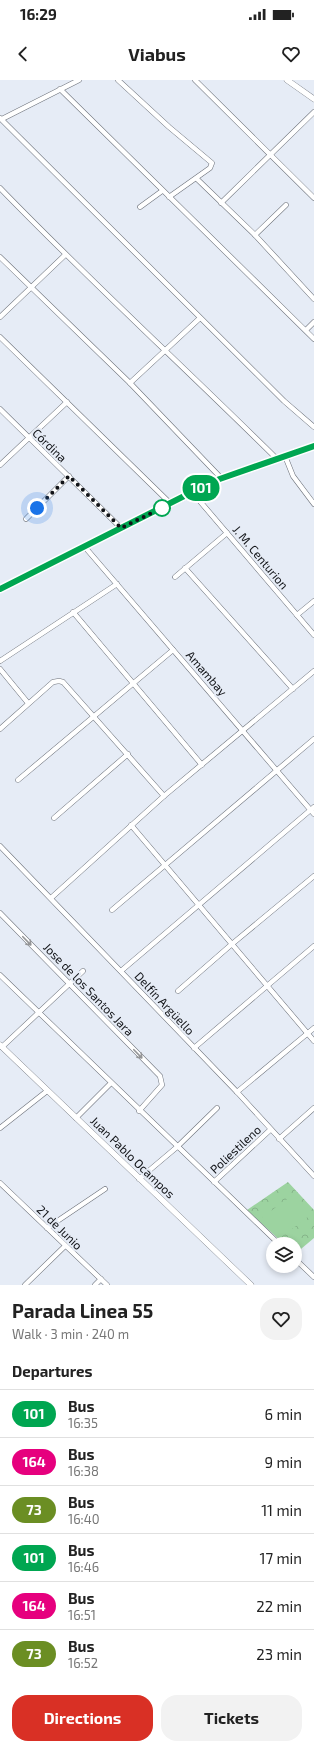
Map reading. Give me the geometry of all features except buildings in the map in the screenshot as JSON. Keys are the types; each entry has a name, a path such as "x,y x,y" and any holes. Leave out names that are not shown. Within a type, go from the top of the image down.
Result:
{"main road":[{"path":"0,589 192,492 222,479 314,446"}],"street":[{"path":"79,80 1,118 284,401 314,427"},
{"path":"118,80 169,127 212,163 210,168 169,197"},
{"path":"195,80 314,198"},
{"path":"288,80 314,99"},
{"path":"60,89 314,339"},
{"path":"221,203 269,154 314,112"},
{"path":"197,178 255,235 314,299"},
{"path":"0,188 65,255 165,349 277,459"},
{"path":"140,207 162,191"},
{"path":"255,235 286,205"},
{"path":"0,317 65,255"},
{"path":"0,257 130,383 222,479"},
{"path":"130,383 200,318"},
{"path":"306,330 314,322"},
{"path":"0,337 170,503"},
{"path":"0,465 67,402"},
{"name":"Córdina","path":"0,409 121,528"},
{"path":"285,456 293,476 314,504"},
{"path":"26,519 69,476"},
{"name":"J. M. Centurion","path":"192,492 314,635"},
{"path":"175,577 227,533"},
{"name":"Amambay","path":"84,546 313,810"},
{"path":"185,568 293,689"},
{"path":"0,661 117,584"},
{"path":"297,615 314,601"},
{"path":"73,612 202,765"},
{"path":"18,780 93,715 173,650"},
{"path":"0,669 28,703"},
{"path":"50,898 164,796 314,671"},
{"path":"0,729 53,682 63,682 164,796"},
{"path":"112,910 314,738"},
{"path":"54,818 128,754"},
{"path":"121,971 199,904 313,810"},
{"path":"131,825 314,1041"},
{"name":"Delfín Argüello","path":"0,846 121,971 270,1130 313,1173"},
{"path":"178,991 314,876"},
{"name":"Jose de los Santos Jara","path":"0,913 160,1076 162,1085 139,1111"},
{"path":"194,1048 314,946"},
{"path":"1,1046 83,971"},
{"path":"0,974 139,1111 272,1237"},
{"path":"236,1092 314,1028"},
{"name":"Juan Pablo Ocampos","path":"1,1046 251,1285"},
{"path":"76,1118 111,1083"},
{"path":"0,1128 47,1091"},
{"path":"140,1179 177,1147 217,1108"},
{"path":"279,1139 314,1108"},
{"name":"Poliestileno","path":"214,1182 270,1130"},
{"name":"21 de Junio","path":"0,1183 107,1285"},
{"path":"47,1228 105,1189"},
{"path":"25,1285 65,1246"},
{"path":"302,1266 314,1277"},
{"path":"95,1285 101,1279"}],"green space":[{"path":"288,1182 314,1210 314,1238 302,1248 302,1237 276,1237 247,1210"},
{"path":"294,1194 313,1213 281,1237 279,1237 260,1219"}],"bus line":[{"name":"101","path":"0,589 214,481 314,446"}],"route":[{"path":"37,508 69,476 121,528 162,508"}]}
